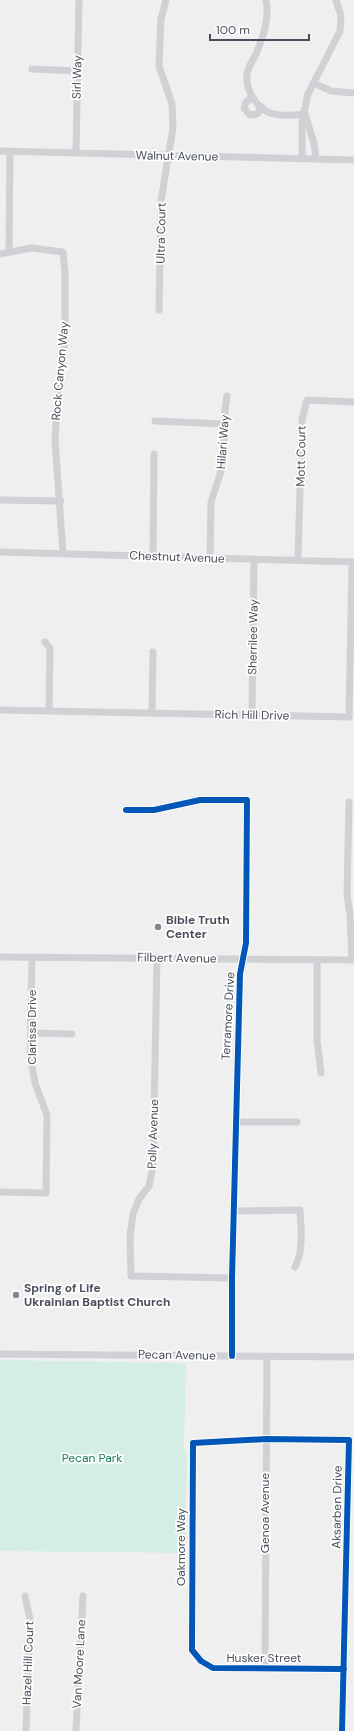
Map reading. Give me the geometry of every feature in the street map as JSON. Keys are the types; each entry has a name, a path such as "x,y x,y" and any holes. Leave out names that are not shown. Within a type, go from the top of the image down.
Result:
{"street":[{"name":"Sirl Way","path":"76,153 79,0"},
{"name":"Ultra Court","path":"159,310 161,200 172,141 173,112 170,96 159,66 161,19 166,0"},
{"path":"266,0 266,20 263,36 247,72 247,81 252,97 269,113 287,115 305,114"},
{"path":"302,158 302,122 305,114 306,102 314,82 340,31 341,16 336,0"},
{"path":"32,69 77,71"},
{"path":"314,82 331,91 354,93"},
{"path":"252,97 246,102 244,108 250,115 257,114 262,107"},
{"path":"305,114 314,143 316,159"},
{"name":"Walnut Avenue","path":"0,151 354,160"},
{"path":"9,252 10,152"},
{"name":"Rock Canyon Way","path":"0,254 32,248 63,252 65,272 65,341 57,397 55,440 64,553"},
{"name":"Hilari Way","path":"210,558 211,502 223,465 224,424 227,396"},
{"name":"Mott Court","path":"298,559 302,419 307,400 354,402"},
{"path":"155,421 224,424"},
{"path":"153,557 154,454"},
{"path":"0,500 61,501"},
{"name":"Chestnut Avenue","path":"0,552 153,557 298,559 353,562"},
{"name":"Sherrilee Way","path":"252,714 254,559"},
{"name":"Rich Hill Drive","path":"0,710 349,717 353,562"},
{"path":"45,642 50,648 49,711"},
{"path":"152,713 153,652"},
{"name":"Terramore Drive","path":"126,810 158,810 200,800 247,800 246,943 240,974 232,1278 232,1356"},
{"path":"349,802 347,895 353,960"},
{"name":"Filbert Avenue","path":"0,957 353,960"},
{"name":"Clarissa Drive","path":"0,1192 46,1194 47,1115 32,1069 30,1055 32,1033 32,957"},
{"name":"Polly Avenue","path":"156,958 153,1167 149,1186 139,1198 132,1214 130,1236 131,1276 232,1278"},
{"path":"317,960 317,1040 321,1073"},
{"path":"32,1033 72,1034"},
{"path":"236,1122 296,1122"},
{"path":"234,1211 300,1210 302,1244 300,1257 295,1267"},
{"name":"Pecan Avenue","path":"0,1354 354,1357"},
{"name":"Genoa Avenue","path":"265,1668 267,1357"},
{"name":"Aksarben Drive","path":"193,1443 266,1439 349,1440 342,1731"},
{"name":"Oakmore Way","path":"192,1650 193,1443"},
{"name":"Hazel Hill Court","path":"25,1596 30,1619 26,1731"},
{"name":"Van Moore Lane","path":"76,1731 83,1596"},
{"name":"Husker Street","path":"192,1650 201,1661 213,1668 344,1669"}],"green space":[{"name":"Pecan Park","path":"0,1360 186,1363 184,1446 187,1455 185,1553 0,1551"}],"cycle path":[{"path":"126,810 154,810 200,800 247,800 246,943 240,974 232,1278 232,1356"},
{"path":"342,1731 349,1440 266,1439 193,1443 192,1650 201,1661 213,1668 344,1669"}],"place":[{"name":"Bible Truth Center","path":"158,927"},
{"name":"Spring of Life Ukrainian Baptist Church","path":"16,1295"}]}
